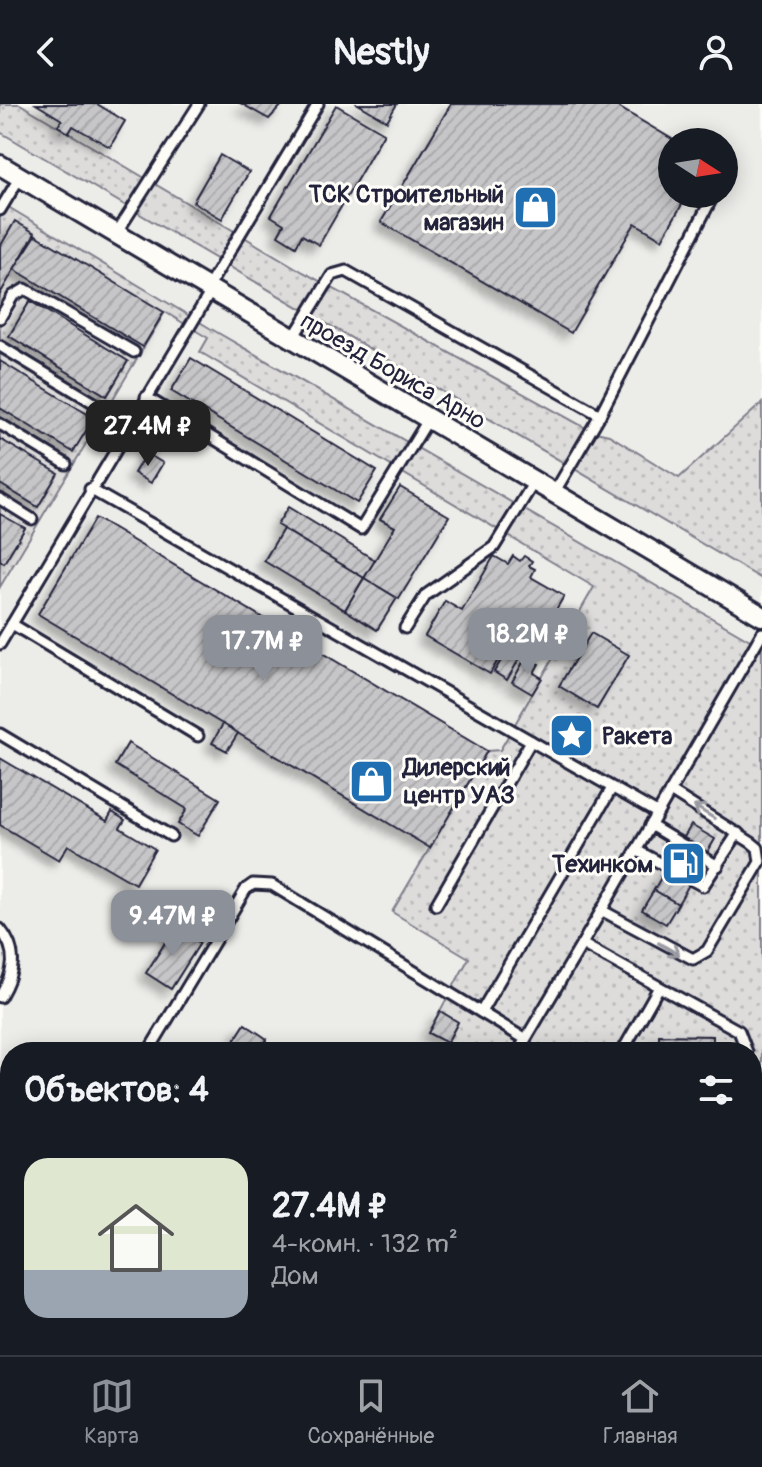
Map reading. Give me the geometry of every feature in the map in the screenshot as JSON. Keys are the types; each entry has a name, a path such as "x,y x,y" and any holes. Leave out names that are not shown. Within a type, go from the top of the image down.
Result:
{"street":[{"name":"проезд Бориса Арно","path":"0,165 762,616"}],"lane":[{"path":"116,234 199,104"},
{"path":"0,644 318,104"},
{"path":"0,210 20,177"},
{"path":"554,493 600,415 707,208"},
{"path":"292,340 332,275 346,271 600,415"},
{"path":"0,318 13,296 25,289 134,352"},
{"path":"0,346 101,407"},
{"path":"146,397 361,529 428,420"},
{"path":"0,424 66,464"},
{"path":"405,628 426,595 494,547 534,482"},
{"path":"90,489 657,813"},
{"path":"0,499 32,519"},
{"path":"12,624 198,736"},
{"path":"523,1042 762,633"},
{"path":"0,734 171,836"},
{"path":"436,905 531,741"},
{"path":"481,1012 612,788"},
{"path":"601,910 685,958 702,956 760,862 758,848 670,791"},
{"path":"650,825 718,866"},
{"path":"636,850 696,885 708,883 738,833"},
{"path":"154,1042 246,889 261,883 272,885 525,1039"},
{"path":"0,929 14,953 13,970 0,997"},
{"path":"582,944 739,1031 743,1042"},
{"path":"628,1042 659,987"}],"shaded area":[{"path":"0,104 762,104 762,1042 0,1042"},
{"path":"0,104 20,104 303,272 591,431 609,435 679,478 762,403 762,579 0,132"},
{"path":"0,202 213,330 762,647 762,1042 448,1042 458,1022 440,1011 469,958 392,912 487,751 500,750 594,587 200,352 208,338 165,312 0,587"}],"building":[{"path":"36,104 97,104 125,121 110,147 73,126 69,133 58,126 62,120"},
{"path":"242,104 283,104 269,119"},
{"path":"358,104 397,104 387,121"},
{"name":"ТСК Строительный магазин","path":"451,104 613,104 658,131 658,208 680,208 662,239 635,223 571,333 381,222"},
{"path":"336,105 384,133 319,245 302,235 296,246 278,235 284,224 271,216"},
{"path":"220,155 249,172 222,219 193,202"},
{"path":"15,221 35,233 0,294 0,247"},
{"path":"36,235 164,312 143,347 14,269"},
{"path":"30,301 128,361 107,396 9,336"},
{"path":"191,358 377,471 357,503 171,391"},
{"path":"0,361 94,418 73,452 0,408"},
{"path":"0,439 58,473 38,507 0,484"},
{"path":"146,453 163,463 151,483 134,473"},
{"path":"400,487 449,516 399,599 364,578 395,527 380,519"},
{"path":"288,507 375,560 364,578 277,525"},
{"path":"0,514 25,528 4,563 0,560"},
{"path":"95,518 487,751 430,848 38,614"},
{"path":"283,529 364,578 345,610 264,561"},
{"path":"494,556 508,564 513,556 520,561 524,556 532,561 529,566 535,569 531,577 564,596 532,651 510,639 490,674 425,636 445,601 462,611"},
{"path":"364,578 397,598 377,630 345,610"},
{"path":"591,633 629,655 597,709 559,686"},
{"path":"508,649 521,656 507,680 494,672"},
{"path":"526,657 539,664 534,673 542,678 532,694 512,682"},
{"path":"223,724 238,733 227,751 212,743"},
{"path":"128,743 220,799 198,836 178,824 187,809 115,765"},
{"path":"0,758 107,821 112,812 125,820 120,828 155,849 135,884 68,845 59,860 0,825"},
{"path":"691,825 715,839 678,904 654,890"},
{"path":"654,890 678,904 666,924 642,910"},
{"path":"175,927 200,943 171,989 146,973"},
{"path":"440,1011 458,1022 448,1042 428,1033"},
{"path":"245,1024 267,1039 265,1042 233,1042"},
{"path":"659,1035 713,1036 713,1042 659,1042"}],"place":[{"name":"ТСК Строительный магазин","path":"535,208"},
{"name":"Ракета","path":"571,736"},
{"name":"Дилерский центр УАЗ","path":"372,781"},
{"name":"Техинком","path":"684,864"}]}
